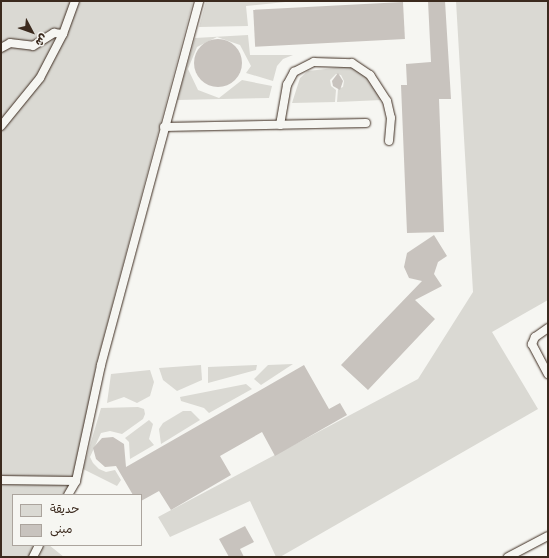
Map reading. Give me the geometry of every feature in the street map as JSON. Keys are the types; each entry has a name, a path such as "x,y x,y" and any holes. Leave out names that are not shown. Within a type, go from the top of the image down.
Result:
{"lane":[{"path":"1,126 40,78 63,34 75,1"},
{"path":"69,494 76,480 101,365 199,1"},
{"path":"1,48 10,42 32,46 54,33 63,34"},
{"path":"280,125 287,85 294,72 314,62 352,63 370,75 387,101 391,118 389,141"},
{"path":"164,127 366,124"},
{"path":"548,328 535,337 532,344 548,374"},
{"path":"1,480 76,480"},
{"path":"508,557 548,536"},
{"path":"33,557 39,546"}],"green space":[{"path":"1,1 193,1 96,366 72,494 12,494 12,546 50,546 64,557 1,557"},
{"path":"206,1 295,1 246,6 248,26 199,27"},
{"path":"456,1 548,1 548,300 492,332 538,409 280,557 276,557 250,501 170,537 158,517 418,379 473,292"},
{"path":"248,35 250,55 293,55 283,59 277,66 273,81 246,73 251,66 240,45 217,37 197,47 188,69 198,90 219,98 242,80 272,86 269,98 177,100 195,38"},
{"path":"353,67 364,74 382,100 337,102 338,89 343,87 344,81 341,75 336,74 330,80 331,86 336,90 335,102 292,103 300,78 308,71"},
{"path":"293,364 261,385 254,379 268,365"},
{"path":"201,365 202,380 177,391 163,380 159,368"},
{"path":"257,365 256,370 208,383 208,367"},
{"path":"150,370 154,382 150,396 137,403 124,397 107,403 111,374"},
{"path":"246,384 252,389 209,413 204,408 181,401 180,397"},
{"path":"138,407 144,409 145,414 143,419 122,434 110,431 101,433 90,457 99,469 106,472 115,470 121,480 117,486 83,469 101,408"},
{"path":"183,411 191,411 200,420 161,444 159,429 163,423"},
{"path":"149,420 153,424 149,439 154,445 130,459 129,442 125,438"}],"building":[{"path":"428,1 445,1 451,99 439,99 444,232 407,233 401,85 407,85 406,64 431,62"},
{"path":"403,2 405,39 255,47 253,10"},
{"path":"213,39 223,39 235,46 242,58 242,68 235,80 223,87 213,87 205,83 198,76 194,68 194,58 198,50 205,43"},
{"path":"338,73 343,81 340,90 333,86 332,81"},
{"path":"434,235 447,256 438,262 434,274 442,286 415,300 435,319 368,390 341,365 422,281 409,278 404,267 407,253"},
{"path":"304,365 329,409 340,403 347,415 275,456 262,432 220,456 231,475 171,510 159,491 142,500 142,494 132,494 116,466 105,467 96,459 93,448 102,438 113,437 124,444 126,467"},
{"path":"245,526 254,542 240,549 244,557 229,557 219,539"}]}
